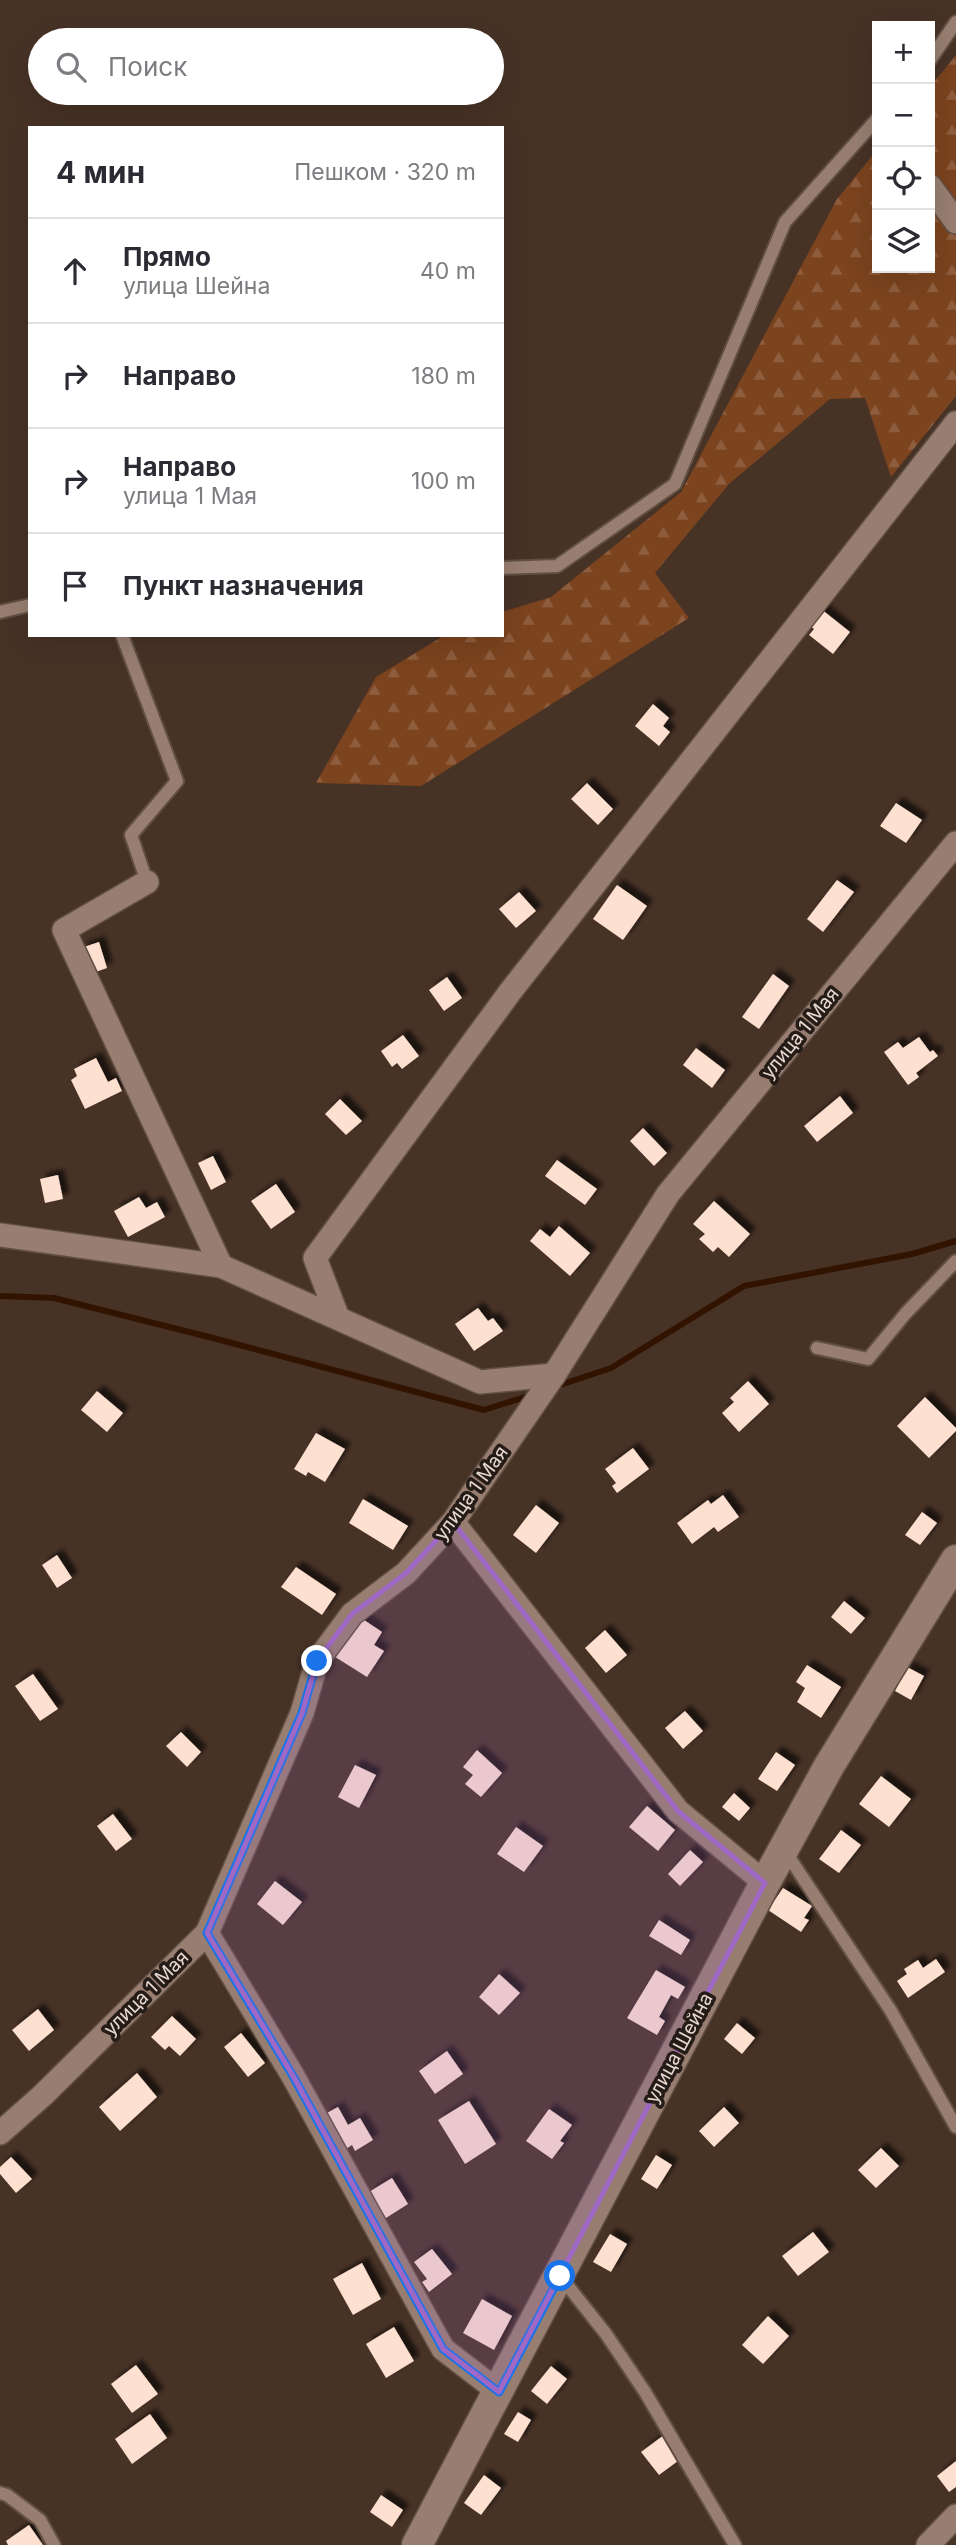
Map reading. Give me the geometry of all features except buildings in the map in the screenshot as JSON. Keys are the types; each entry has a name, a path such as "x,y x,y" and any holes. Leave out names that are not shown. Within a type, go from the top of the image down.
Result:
{"street":[{"path":"935,193 956,222"},
{"path":"338,1318 315,1258 510,992 956,423"},
{"name":"улица 1 Мая","path":"0,2133 43,2095 207,1933 302,1713 317,1661 352,1614 406,1573 453,1522 554,1374 668,1194 956,843"},
{"path":"146,882 64,930 221,1266"},
{"path":"0,1235 221,1266 480,1382 554,1374"},
{"path":"453,1522 678,1811 765,1883"},
{"name":"улица Шейна","path":"417,2545 783,1849 829,1766 956,1559"},
{"path":"207,1933 293,2076 443,2349 499,2392"},
{"path":"928,2545 956,2516"}],"lane":[{"path":"935,53 956,22"},
{"path":"504,568 557,566 675,484 785,222 872,125"},
{"path":"0,612 28,605"},
{"path":"123,637 177,781 131,835 146,882"},
{"path":"817,1348 868,1359 906,1313 956,1261"},
{"path":"783,1849 891,2011 956,2127"},
{"path":"560,2276 606,2334 645,2392 735,2545"},
{"path":"0,2493 7,2495 40,2519 54,2545"}],"highlighted area":[{"path":"453,1522 678,1811 765,1883 499,2392 443,2349 293,2076 207,1933 302,1713 317,1661 352,1614 406,1573"}],"green space":[{"path":"956,55 956,396 891,477 865,398 830,399 729,484 655,573 689,618 421,786 316,783 376,677 442,637 504,637 504,611 551,597 681,492 837,199 872,156 872,273 935,273 935,81"}],"waterway":[{"path":"554,1387 611,1368 744,1286 912,1254 956,1241"},
{"path":"0,1296 54,1298 484,1410 531,1395"}],"route":[{"path":"317,1661 302,1713 207,1933 293,2076 443,2349 499,2392 560,2276"}]}
